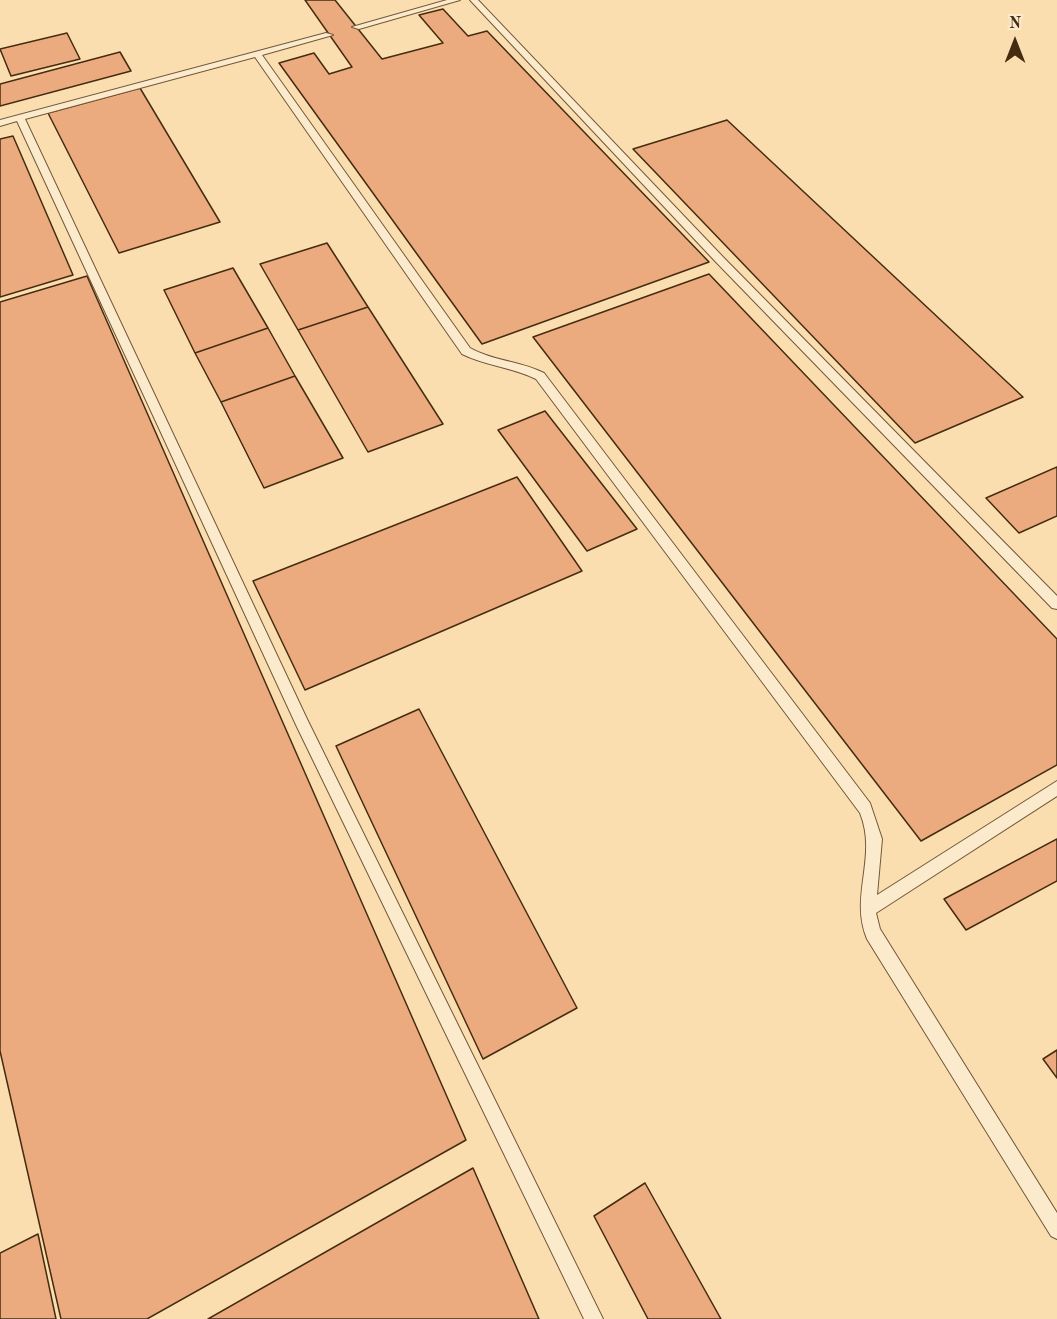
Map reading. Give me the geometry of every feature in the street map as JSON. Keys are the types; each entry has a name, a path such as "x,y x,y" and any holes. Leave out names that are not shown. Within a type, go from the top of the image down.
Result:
{"lane":[{"path":"356,27 456,0"},
{"path":"474,0 719,259 1057,604"},
{"path":"0,123 329,34"},
{"path":"257,54 466,351 483,360 524,368 540,376 865,808 875,843 867,910 873,933 1057,1230"},
{"path":"20,118 302,723 594,1319"},
{"path":"867,910 1057,788"}],"building":[{"path":"305,0 335,0 382,59 443,43 419,15 443,9 468,36 487,31 709,262 482,344 279,63 314,53 329,74 352,67"},
{"path":"67,33 80,59 11,76 0,49"},
{"path":"120,52 131,71 0,106 0,84"},
{"path":"140,88 220,222 119,253 48,113"},
{"path":"727,120 1023,397 915,443 633,149"},
{"path":"13,136 73,275 0,297 0,139"},
{"path":"327,243 368,307 298,330 260,264"},
{"path":"233,268 268,328 195,353 164,290"},
{"path":"709,274 1057,639 1057,765 921,841 533,337"},
{"path":"87,276 466,1140 147,1319 61,1319 0,1051 0,302"},
{"path":"368,307 443,424 368,452 298,330"},
{"path":"268,328 295,376 221,402 195,353"},
{"path":"295,376 343,458 264,488 221,402"},
{"path":"545,411 637,529 587,551 498,430"},
{"path":"1057,467 1057,516 1019,533 986,498"},
{"path":"517,477 582,571 305,690 253,581"},
{"path":"419,709 577,1008 483,1059 336,746"},
{"path":"1057,839 1057,881 966,930 944,899"},
{"path":"1057,1050 1057,1078 1043,1059"},
{"path":"473,1168 539,1319 208,1319"},
{"path":"645,1183 721,1319 648,1319 594,1216"},
{"path":"38,1234 56,1319 0,1319 0,1253"}]}
